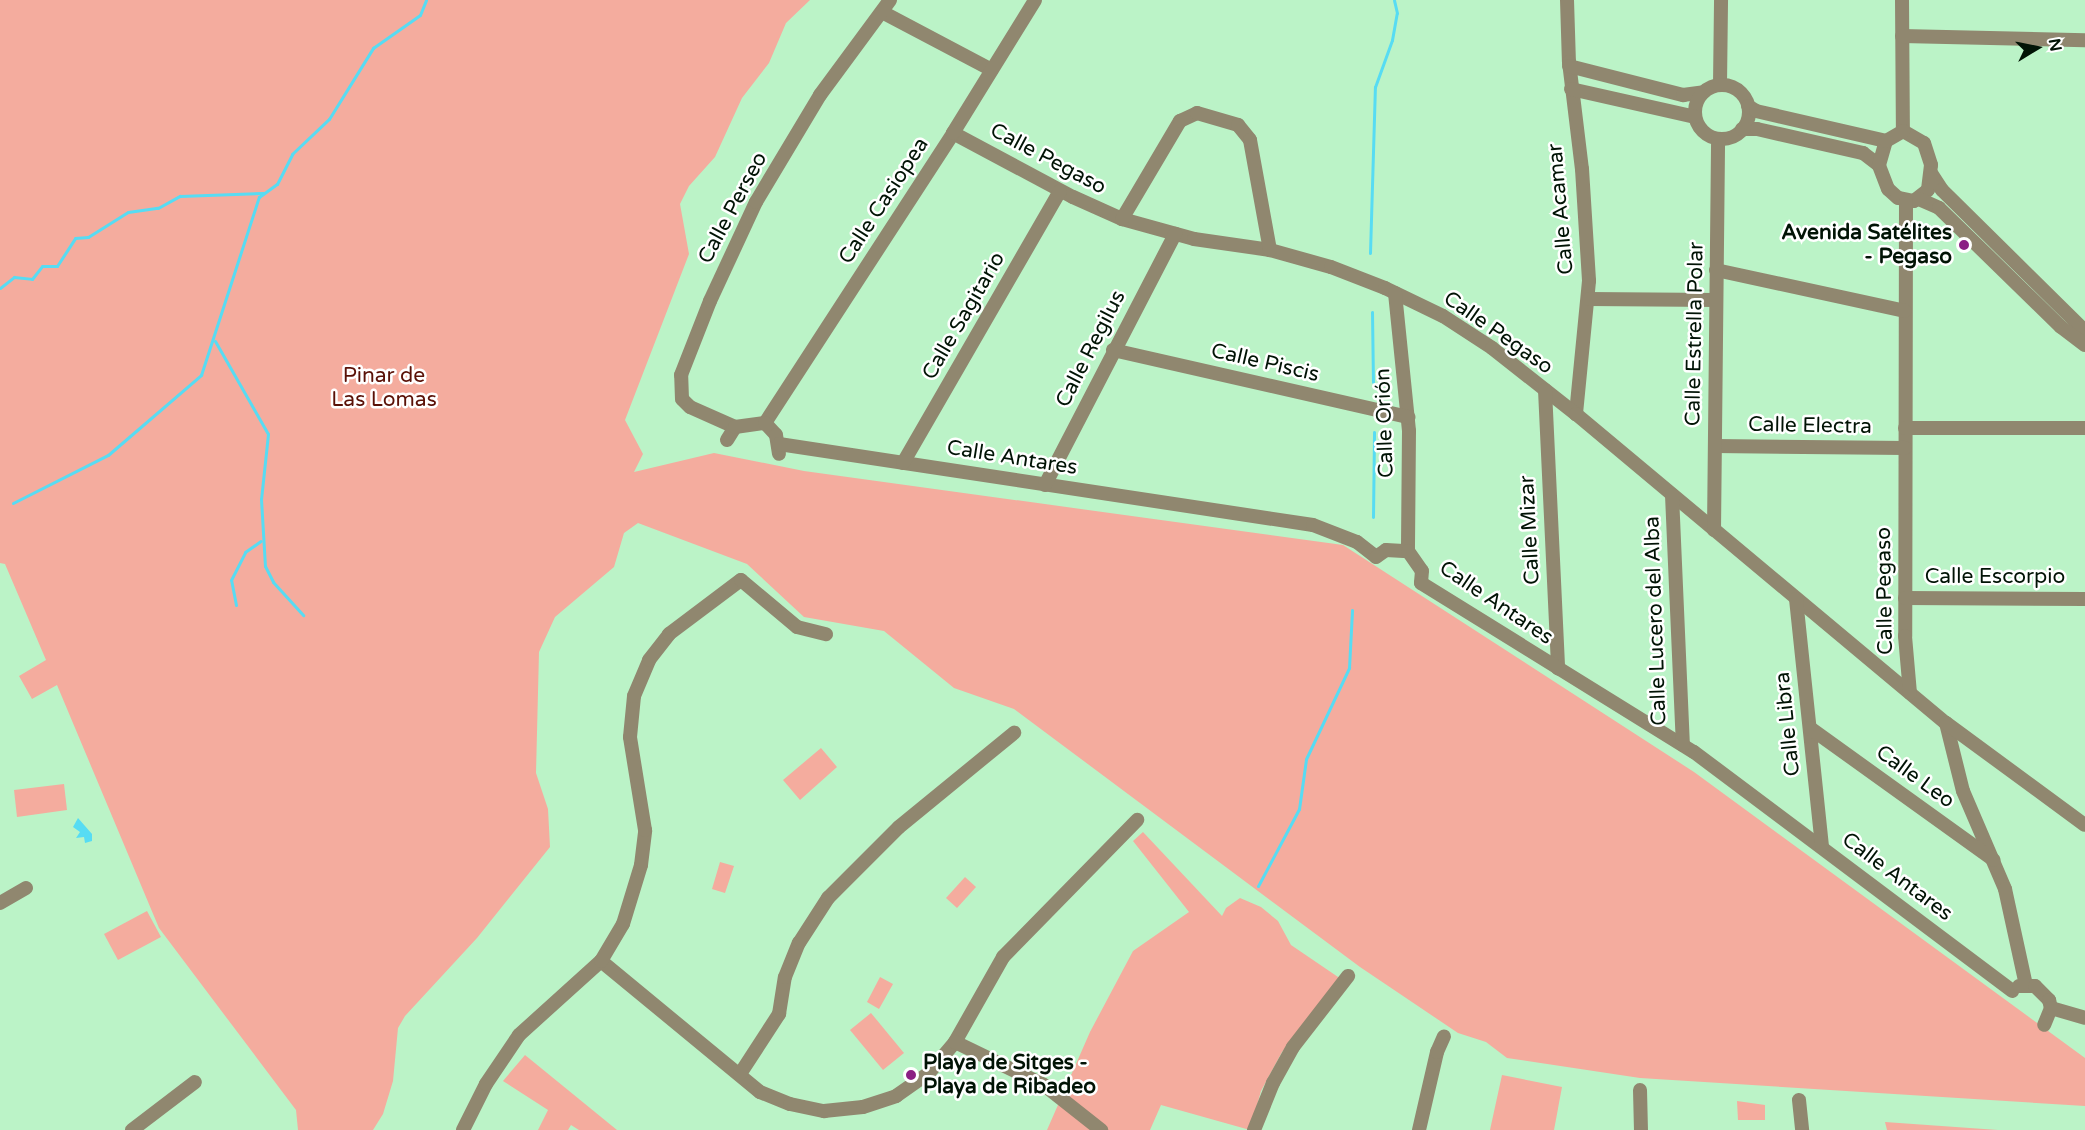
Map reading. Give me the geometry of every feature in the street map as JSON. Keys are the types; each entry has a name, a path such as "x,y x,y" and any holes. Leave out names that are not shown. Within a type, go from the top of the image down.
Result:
{"street":[{"name":"Calle Perseo","path":"735,427 690,407 682,399 681,375 710,300 756,202 820,95 890,0"},
{"name":"Calle Casiopea","path":"765,423 953,133 1035,0"},
{"name":"Calle Acamar","path":"1567,0 1569,66 1582,169 1589,299 1576,414"},
{"path":"1720,0 1720,85"},
{"path":"1902,0 1903,130"},
{"path":"882,12 992,70"},
{"path":"1902,36 2085,40"},
{"path":"1569,66 1683,95 1704,92 1720,85 1735,89 1748,106 1756,111 1886,141"},
{"path":"1571,89 1695,117"},
{"path":"1704,92 1695,106 1695,117 1707,134 1718,139 1730,138 1742,129 1747,121 1748,106"},
{"path":"1122,219 1180,121 1197,113 1238,125 1250,140 1270,250"},
{"path":"1742,129 1757,129 1863,153 1879,165"},
{"path":"1903,130 1886,141 1879,165 1887,189 1939,208 2084,342"},
{"path":"1903,130 1924,143 1931,173 1942,190 2066,311 2084,342"},
{"name":"Calle Pegaso","path":"953,133 1060,190 1122,219 1175,234 1270,250 1331,267 1395,293 1453,323 1576,414 1946,723 2085,825"},
{"name":"Calle Estrella Polar","path":"1714,530 1718,139"},
{"path":"1912,200 1928,190 1931,173"},
{"name":"Calle Sagitario","path":"903,463 1060,190"},
{"name":"Calle Pegaso","path":"1910,693 1905,598 1905,311 1912,200"},
{"name":"Calle Regilus","path":"1045,485 1175,234"},
{"path":"1716,270 1905,311"},
{"name":"Calle Orión","path":"1395,293 1408,417 1408,551"},
{"path":"1589,299 1716,300"},
{"path":"2066,311 2085,311"},
{"name":"Calle Piscis","path":"1113,351 1408,417"},
{"name":"Calle Mizar","path":"1545,390 1558,669"},
{"path":"727,440 735,427 765,423"},
{"name":"Calle Antares","path":"765,423 779,449 903,463 1313,525 1357,542 1376,557 1386,550 1408,551 1422,571 1421,583 1683,745 1822,846 2009,994 2026,985"},
{"path":"1905,428 2085,428"},
{"name":"Calle Electra","path":"1714,446 1905,448"},
{"name":"Calle Lucero del Alba","path":"1672,495 1683,745"},
{"path":"463,1130 486,1084 519,1035 601,961 623,924 641,865 645,830 630,737 634,696 649,660 669,634 741,580 797,627 826,634"},
{"name":"Calle Escorpio","path":"1905,598 2085,599"},
{"name":"Calle Libra","path":"1796,599 1822,846"},
{"path":"1946,723 1963,791 1996,861 2026,985 2043,991 2051,1008 2085,1018"},
{"name":"Calle Leo","path":"1810,728 1996,861"},
{"path":"740,1074 779,1014 785,977 799,943 828,898 899,827 1014,733"},
{"path":"601,961 760,1092 790,1104 824,1111 862,1107 896,1096 928,1074 955,1042 1003,957 1137,820"},
{"path":"0,903 26,888"},
{"path":"1254,1130 1273,1083 1293,1047 1348,976"},
{"path":"2043,1025 2051,1008"},
{"path":"1419,1130 1437,1052 1444,1036"},
{"path":"955,1042 1044,1085 1101,1130"},
{"path":"132,1130 195,1082"},
{"path":"1640,1090 1641,1130"},
{"path":"1799,1100 1802,1130"}],"green space":[{"name":"Pinar de Las Lomas","path":"0,0 810,0 786,23 769,63 742,98 715,157 689,186 680,204 689,254 625,420 643,454 634,472 714,453 804,471 1343,545 1694,772 2085,1058 2085,1106 1640,1078 1507,1058 1486,1042 1458,1033 1360,967 1014,709 954,688 884,631 804,617 747,564 638,523 624,533 614,567 555,617 539,652 536,773 548,809 550,847 477,938 405,1016 398,1028 393,1081 383,1114 373,1130 298,1130 296,1110 159,928 57,685 32,699 19,676 46,660 5,564 0,563"},
{"path":"821,748 837,767 800,800 783,780"},
{"path":"64,784 67,810 17,817 14,790"},
{"path":"1143,832 1222,916 1226,908 1240,898 1261,907 1278,921 1291,945 1341,979 1282,1052 1261,1091 1250,1130 1161,1105 1150,1130 1047,1130 1090,1032 1133,951 1189,912 1133,841"},
{"path":"720,862 734,866 725,893 712,889"},
{"path":"965,877 976,887 957,908 946,898"},
{"path":"147,911 161,937 118,960 104,934"},
{"path":"880,977 893,984 879,1009 867,1002"},
{"path":"871,1013 904,1053 883,1070 850,1030"},
{"path":"525,1055 617,1130 579,1130 571,1125 568,1130 538,1130 548,1110 503,1081"},
{"path":"1502,1075 1562,1087 1554,1130 1490,1130"},
{"path":"1737,1101 1765,1105 1765,1120 1738,1120"},
{"path":"1885,1122 1998,1130 1887,1130"}],"water":[{"path":"78,818 92,834 92,841 85,843 84,837 76,838 80,832 73,827"}],"waterway":[{"path":"13,503 108,455 201,375 259,197 277,184 292,154 329,119 373,48 420,15 426,0"},
{"path":"1370,253 1375,87 1392,40 1397,13 1394,0"},
{"path":"0,288 14,277 32,279 42,266 57,266 75,238 88,237 128,212 158,208 180,196 263,193"},
{"path":"1372,312 1373,382"},
{"path":"215,341 268,434 261,499 265,566 273,582 303,615"},
{"path":"1373,517 1374,432"},
{"path":"236,605 231,580 245,552 261,541"},
{"path":"1258,886 1299,809 1306,759 1349,668 1352,610"}],"place":[{"name":"Avenida Satélites - Pegaso","path":"1964,245"},
{"name":"Playa de Sitges - Playa de Ribadeo","path":"911,1075"}]}
